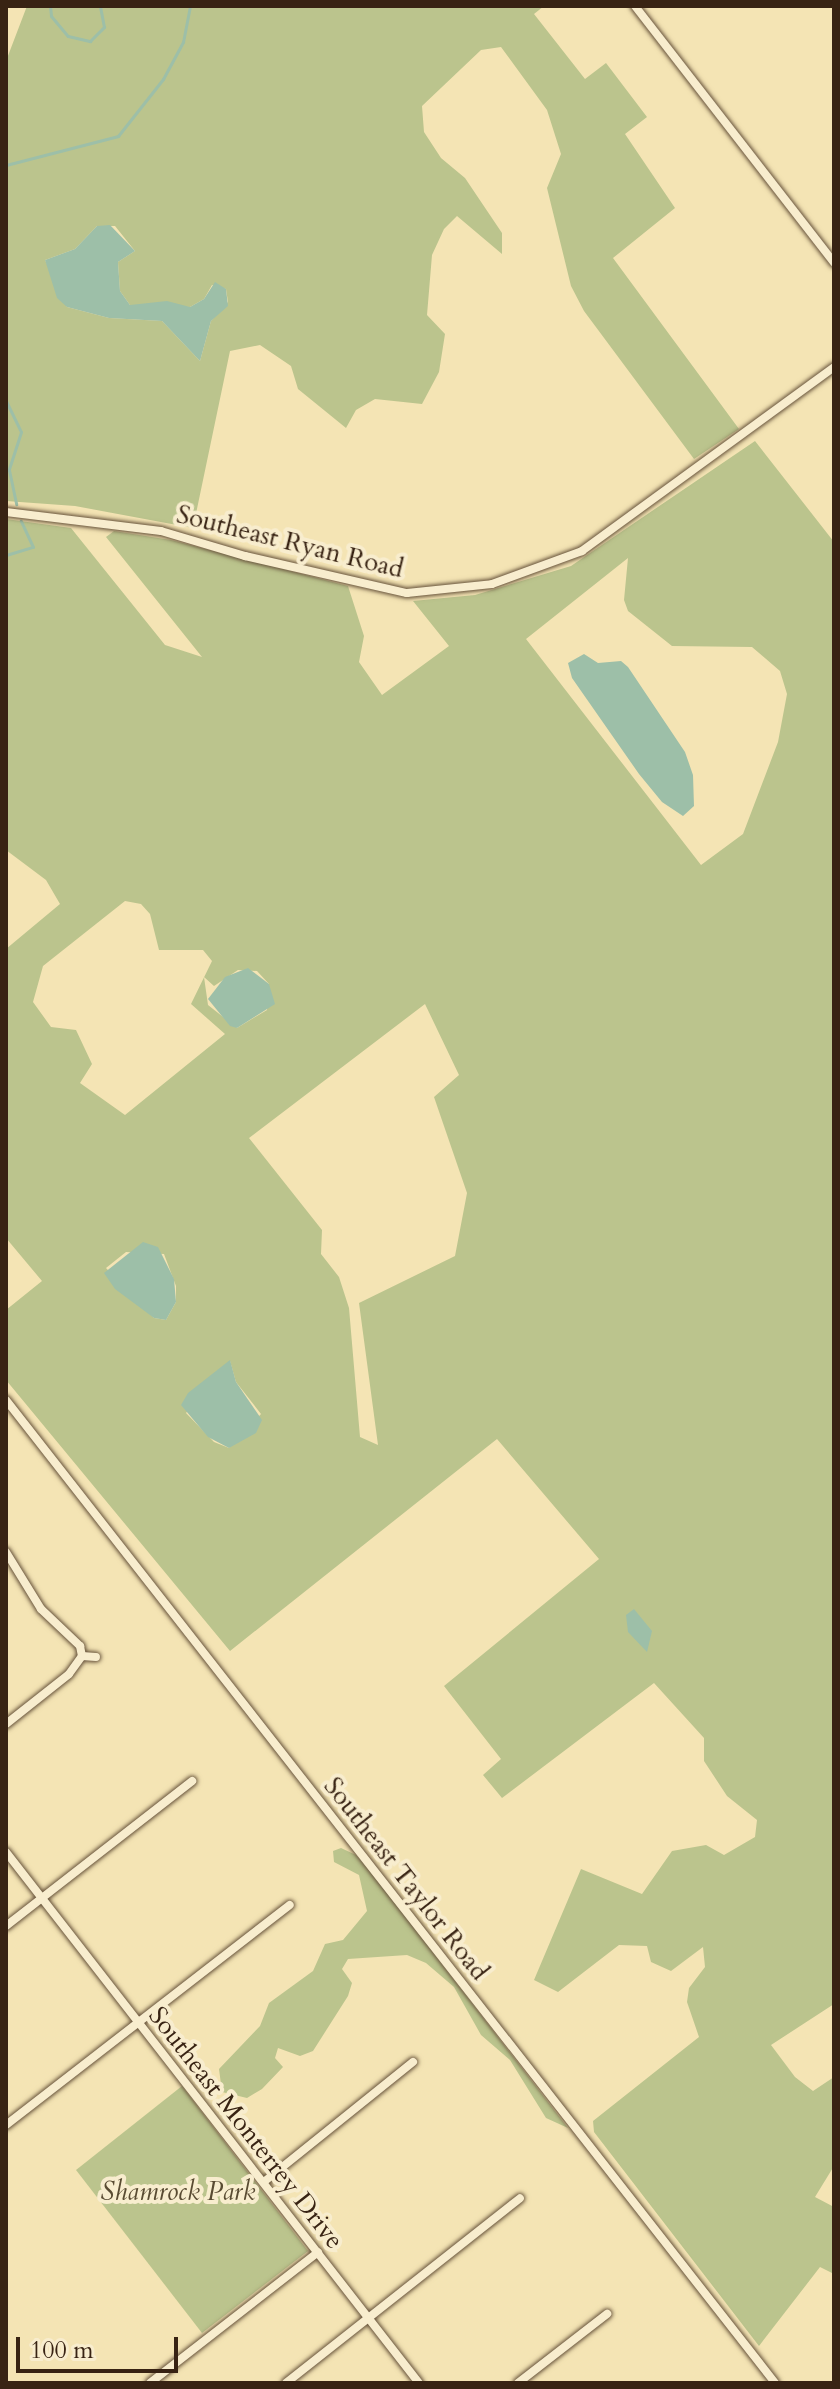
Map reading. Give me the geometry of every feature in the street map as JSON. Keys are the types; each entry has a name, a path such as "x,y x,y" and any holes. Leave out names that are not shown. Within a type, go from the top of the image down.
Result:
{"street":[{"path":"635,6 834,263"},
{"name":"Southeast Ryan Road","path":"6,512 161,531 245,556 407,593 492,584 582,551 834,367"},
{"name":"Southeast Taylor Road","path":"6,1400 775,2383"},
{"path":"6,1552 41,1609 80,1646 82,1656 69,1674 6,1724"},
{"path":"82,1656 96,1657"},
{"path":"6,1926 192,1781"},
{"name":"Southeast Monterrey Drive","path":"6,1852 265,2181 419,2383"},
{"path":"6,2125 290,1905"},
{"path":"265,2181 413,2062"},
{"path":"286,2383 520,2198"},
{"path":"150,2383 318,2252"},
{"path":"518,2383 607,2314"}],"green space":[{"path":"27,6 544,6 534,14 585,79 606,63 647,117 625,134 675,208 613,258 739,429 694,459 584,311 571,286 547,188 561,154 547,110 501,47 481,50 422,106 424,132 441,158 465,178 502,233 502,254 457,216 444,229 432,255 427,315 445,334 439,372 422,404 375,399 356,410 346,428 298,389 291,366 260,345 230,351 193,528 75,506 6,501 6,61","holes":["97,226 115,226 135,251 118,262 120,291 130,305 190,307 204,299 212,285 226,289 228,302 211,321 200,361 162,321 109,318 67,307 45,260 75,249"]},
{"path":"755,441 834,542 834,2004 771,2045 795,2077 813,2091 834,2077 834,2166 815,2197 834,2207 834,2274 820,2267 759,2346 594,2132 593,2121 699,2037 687,2002 689,1988 705,1967 703,1947 671,1971 651,1962 647,1946 619,1945 558,1992 534,1980 581,1869 642,1894 672,1851 706,1845 724,1855 755,1837 757,1820 727,1796 704,1761 704,1738 654,1683 502,1798 483,1775 501,1759 444,1686 599,1559 497,1439 230,1651 6,1380 6,1310 42,1281 6,1238 6,949 60,904 46,880 6,850 6,519 71,528 165,645 202,657 106,537 114,531 171,540 348,586 364,636 359,662 382,695 449,646 413,601 475,595 571,566","holes":["628,558 624,600 628,611 672,646 752,647 780,671 787,694 778,742 743,834 701,865 526,639","125,901 141,904 150,914 159,950 203,950 212,961 191,1004 225,1034 125,1115 80,1083 92,1064 76,1030 51,1027 33,1002 43,966","238,970 257,971 269,984 267,1010 237,1028 208,1005 204,977 214,986","425,1004 459,1075 434,1097 467,1193 455,1256 359,1303 378,1445 360,1437 349,1308 339,1277 321,1254 322,1230 249,1138","126,1252 164,1254 176,1286 176,1302 166,1320 154,1318 106,1268","230,1361 236,1382 261,1414 229,1448 214,1442 186,1413"]},
{"path":"341,1848 356,1855 374,1876 568,2128 546,2118 510,2060 481,2035 454,1987 426,1963 407,1955 348,1959 342,1969 352,1983 348,1996 313,2051 300,2056 278,2048 275,2058 283,2067 262,2089 247,2098 222,2092 219,2069 260,2026 269,2003 313,1971 325,1944 343,1940 367,1911 359,1875 334,1862 333,1851"},
{"name":"Shamrock Park","path":"182,2086 308,2251 202,2333 76,2170"}],"shaded area":[{"path":"110,225 135,251 118,262 120,291 130,305 167,301 190,307 204,299 215,282 226,289 228,306 211,321 200,361 162,321 109,318 67,307 57,298 45,260 75,249 97,226"},
{"path":"584,654 598,663 621,661 628,667 685,752 693,775 694,806 683,816 662,802 639,774 572,678 568,663"},
{"path":"248,968 269,984 275,1004 237,1028 230,1026 208,999 225,977"},
{"path":"143,1242 158,1247 174,1279 176,1302 166,1320 154,1318 115,1289 104,1273"},
{"path":"230,1360 236,1382 262,1420 256,1433 229,1448 208,1437 181,1405 188,1393"},
{"path":"634,1609 652,1631 647,1652 628,1632 626,1615"}],"waterway":[{"path":"50,6 51,16 68,36 90,41 104,27 100,6"},
{"path":"6,165 118,136 163,79 183,42 190,6"},
{"path":"6,401 21,432 9,470 16,504"},
{"path":"6,555 33,547 21,521"}]}
